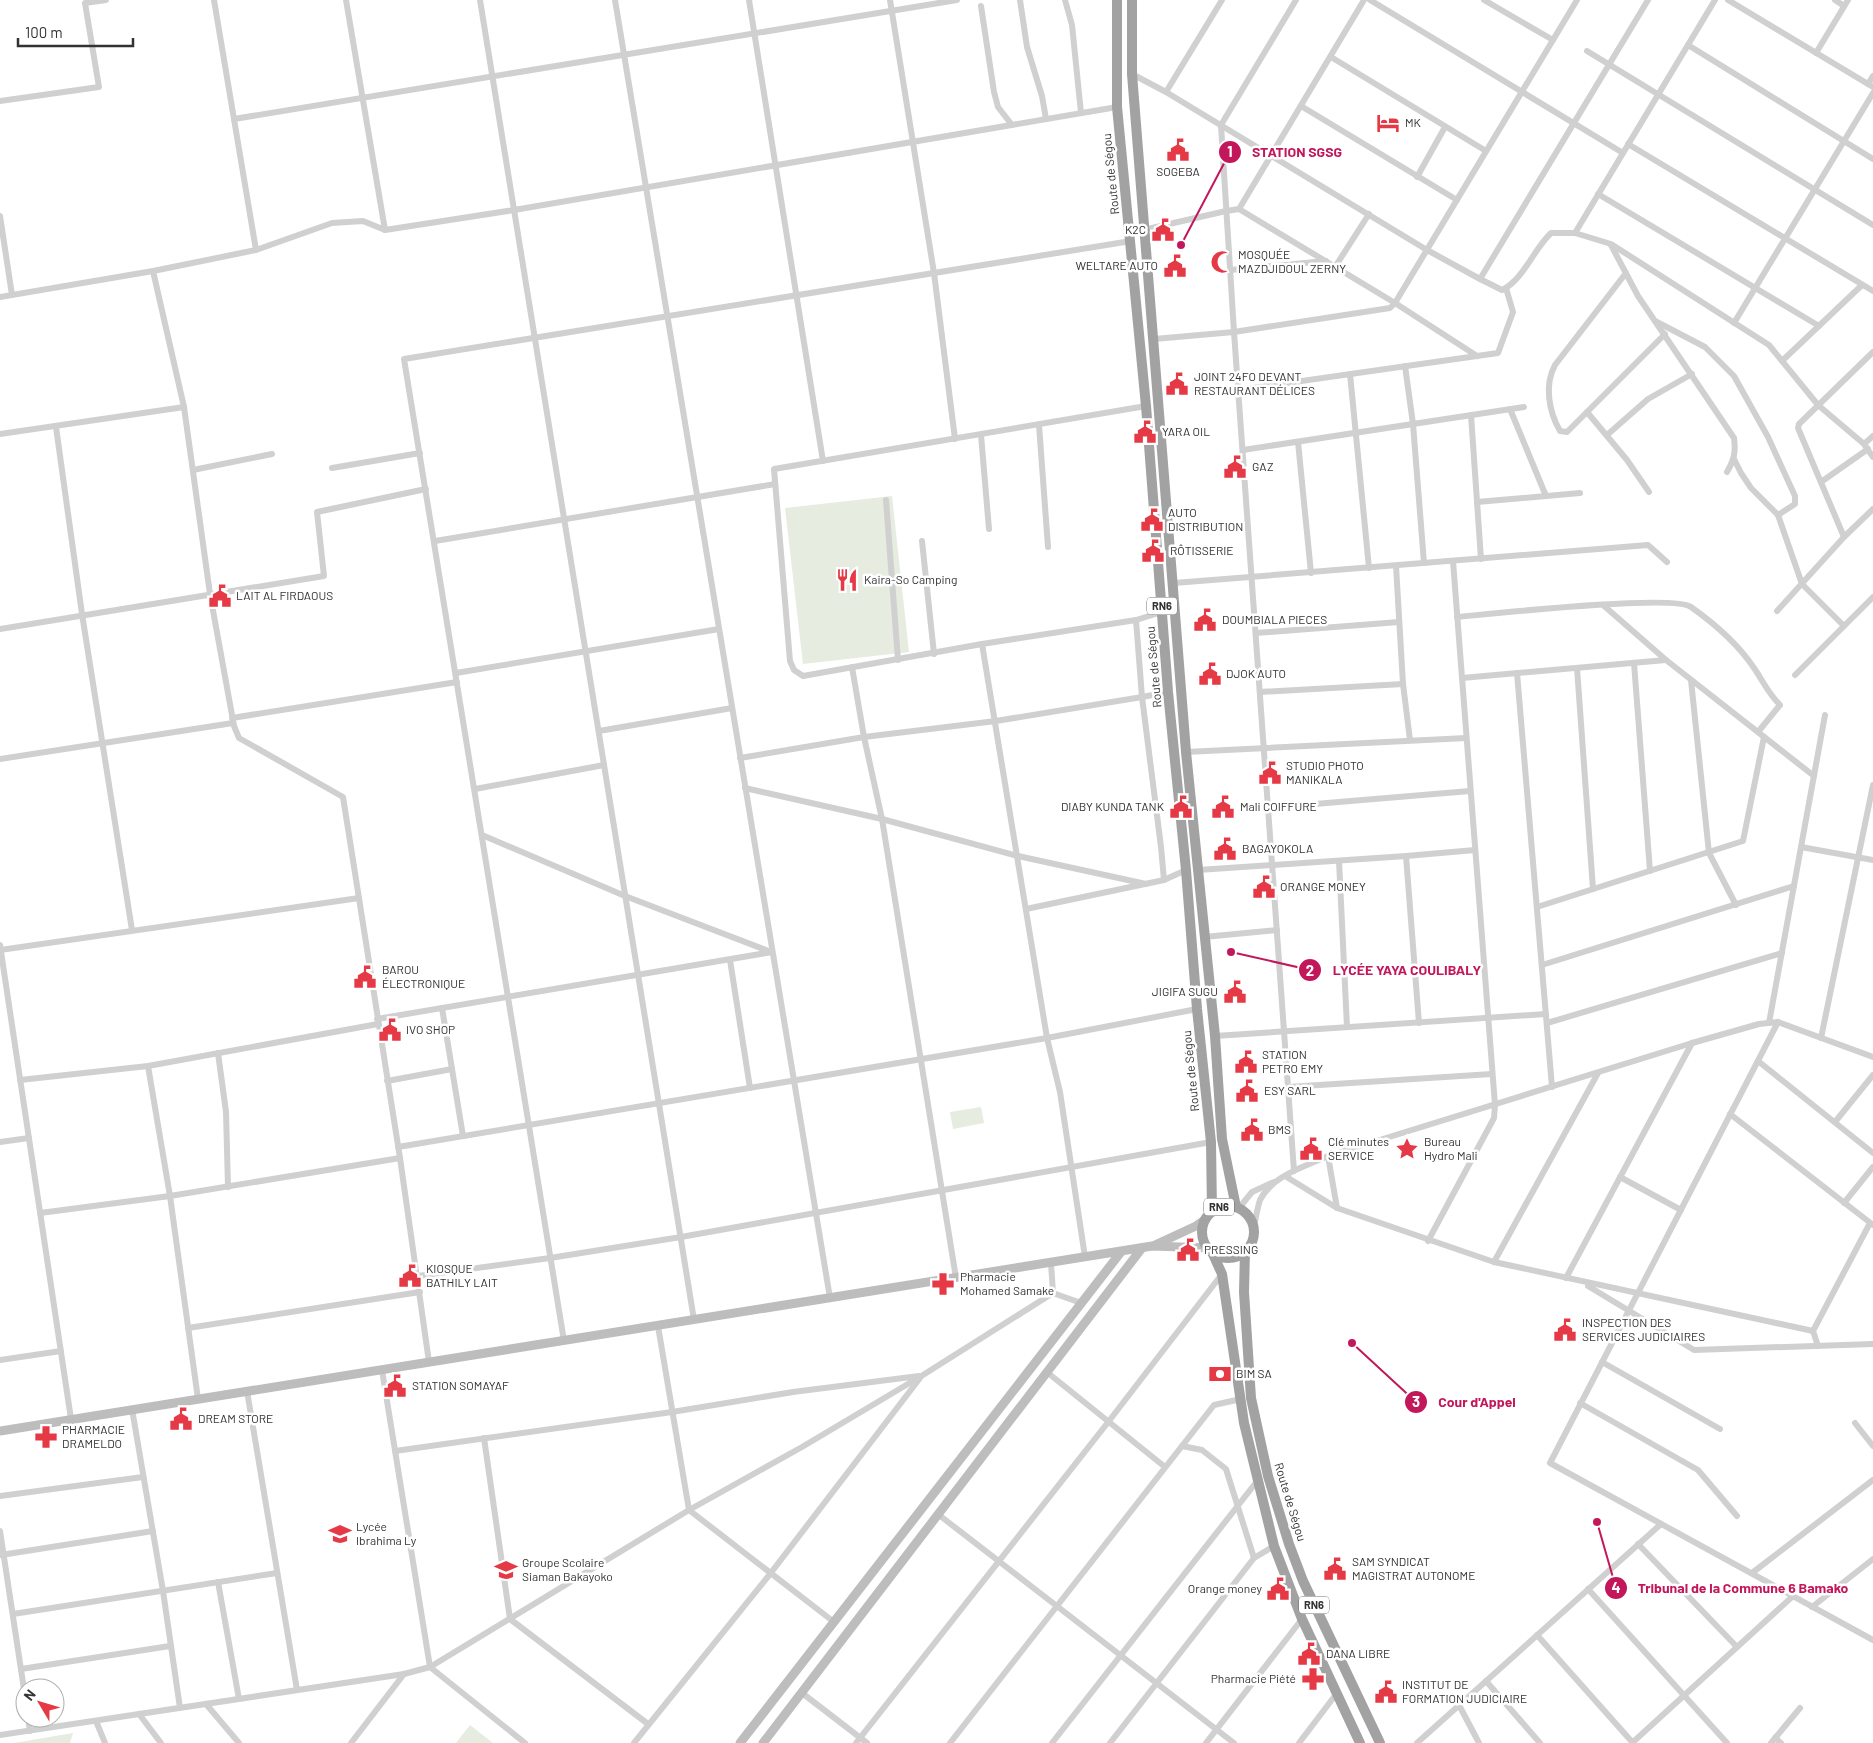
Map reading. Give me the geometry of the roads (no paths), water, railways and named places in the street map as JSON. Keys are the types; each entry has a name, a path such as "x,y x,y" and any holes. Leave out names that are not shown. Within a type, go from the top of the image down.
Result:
{"highway":[{"name":"Route de Ségou","path":"1117,0 1117,107 1146,406 1168,692 1211,1142 1209,1215 1203,1228 1204,1239 1222,1274 1244,1423 1274,1546 1302,1619 1360,1743"},
{"name":"Route de Ségou","path":"1132,0 1132,74 1143,231 1154,339 1186,752 1214,1036 1222,1140 1237,1207 1246,1212 1254,1227 1254,1236 1251,1244 1245,1251 1244,1292 1251,1398 1268,1476 1289,1544 1303,1581 1380,1743"},
{"name":"RN6","path":"1209,1215 1219,1207 1237,1207"},
{"path":"1210,1250 1220,1256 1229,1258 1238,1256 1245,1251"}],"main road":[{"path":"0,1430 1121,1252 1152,1246 1184,1232 1209,1215"},
{"path":"1152,1246 1210,1250"},
{"path":"763,1743 1142,1248"},
{"path":"740,1743 1121,1252"}],"street":[{"path":"0,101 98,87 85,3 106,0"},
{"path":"214,0 256,250"},
{"path":"346,0 385,230"},
{"path":"480,0 694,1320"},
{"path":"615,0 830,1298"},
{"path":"749,0 824,460"},
{"path":"890,0 934,273 955,439"},
{"path":"234,119 957,0"},
{"path":"1020,0 1027,47 1042,96 1046,119"},
{"path":"1065,0 1072,25 1081,113"},
{"path":"1166,92 1222,0"},
{"path":"1294,1171 1221,125 1296,0"},
{"path":"1239,209 1364,0"},
{"path":"1370,0 1623,153"},
{"path":"1484,0 1552,40"},
{"path":"1154,339 1234,332 1390,308 1395,303 1577,0"},
{"path":"1480,279 1648,0"},
{"path":"1575,233 1715,0"},
{"path":"1728,0 1870,86 1873,76"},
{"path":"1816,53 1846,3 1835,0"},
{"path":"981,6 994,92 998,106 1012,125"},
{"path":"1688,45 1873,159"},
{"path":"1587,51 1873,225"},
{"path":"1330,56 1486,151"},
{"path":"1132,74 1272,155 1427,250 1502,290 1511,285 1542,242 1551,233 1575,233 1611,244 1769,345 1818,406 1866,446 1873,457"},
{"path":"1734,323 1873,93"},
{"path":"1301,106 1457,200"},
{"path":"0,297 153,271 256,250 332,223 363,221 385,230 514,210 1117,107"},
{"path":"1417,177 1445,127"},
{"path":"1628,144 1873,291"},
{"path":"1598,194 1819,326"},
{"path":"564,1341 404,359 934,273 1130,237 1143,231 1239,209 1336,266 1477,356"},
{"path":"1336,266 1369,214"},
{"path":"0,216 12,295"},
{"path":"1611,244 1638,296 1734,438 1736,450 1734,459 1727,472"},
{"path":"1230,270 1326,261"},
{"path":"153,271 184,407 210,594 232,721 238,738 343,797 418,1276 429,1362"},
{"path":"1626,273 1550,374 1548,384 1551,405 1554,421 1560,431 1567,432 1664,334"},
{"path":"1782,361 1862,285"},
{"path":"1238,390 1498,353 1513,312 1506,288"},
{"path":"1656,321 1705,347 1734,376 1768,438 1795,496 1795,504 1778,515"},
{"path":"1844,537 1798,428 1799,424 1873,352"},
{"path":"1405,366 1413,424 1424,563"},
{"path":"1350,374 1369,568"},
{"path":"1607,435 1648,399 1692,374"},
{"path":"1146,406 774,469 775,484 790,661 798,674 803,676 982,644 1136,620 1162,612"},
{"path":"0,434 184,407"},
{"path":"1243,450 1524,407"},
{"path":"1510,409 1546,496"},
{"path":"1587,412 1627,460 1649,492"},
{"path":"1471,415 1481,559"},
{"path":"1039,425 1048,547"},
{"path":"56,427 82,614 132,930"},
{"path":"981,434 989,529"},
{"path":"1821,482 1866,446 1873,436"},
{"path":"1298,442 1311,572"},
{"path":"332,468 420,453"},
{"path":"193,470 272,454"},
{"path":"1734,459 1751,488 1778,515 1802,584 1844,626"},
{"path":"435,541 775,484"},
{"path":"0,629 82,614 324,576 317,512 426,488"},
{"path":"1477,502 1580,493"},
{"path":"886,500 898,660"},
{"path":"1777,611 1844,537 1873,509"},
{"path":"922,541 934,654"},
{"path":"1174,583 1648,545 1667,562"},
{"path":"1428,1241 1494,1118 1495,1105 1452,561"},
{"path":"1396,566 1410,740"},
{"path":"1795,675 1873,597"},
{"path":"1457,617 1647,602 1689,605 1734,642 1754,668 1770,696 1780,705 1758,732"},
{"path":"1603,605 1666,660 1814,776"},
{"path":"1136,620 1142,697 1164,880"},
{"path":"1256,633 1400,622"},
{"path":"456,673 719,629"},
{"path":"982,644 1047,1038 1060,1092 1085,1258"},
{"path":"1462,678 1666,660"},
{"path":"1634,663 1650,871"},
{"path":"852,667 864,737 882,819 956,1278"},
{"path":"1577,668 1593,890"},
{"path":"1517,673 1552,1087"},
{"path":"1691,680 1709,852 1736,905"},
{"path":"0,759 457,682"},
{"path":"1260,692 1404,684"},
{"path":"740,758 864,737 996,721 1168,692"},
{"path":"599,731 732,708"},
{"path":"1769,1023 1825,715"},
{"path":"1537,907 1743,842 1764,737"},
{"path":"1186,752 1264,750 1466,738"},
{"path":"475,789 604,765"},
{"path":"1821,1038 1873,785"},
{"path":"745,788 882,819 1018,856 1146,884"},
{"path":"1268,808 1470,790"},
{"path":"482,835 626,896 772,952"},
{"path":"1801,847 1873,860"},
{"path":"1198,870 1475,850"},
{"path":"1406,856 1418,1023"},
{"path":"1339,861 1347,1027"},
{"path":"1026,909 1164,880 1186,870"},
{"path":"1542,965 1794,886"},
{"path":"71,1419 0,948 359,898"},
{"path":"1204,937 1277,930"},
{"path":"20,1080 148,1066 442,1008 772,952"},
{"path":"1547,1023 1782,953"},
{"path":"730,960 750,1088"},
{"path":"442,1008 463,1136"},
{"path":"398,1147 1047,1038 1197,1009"},
{"path":"1214,1036 1546,1014"},
{"path":"1778,1022 1550,1463 1872,1638"},
{"path":"1237,1207 1252,1192 1328,1156 1759,1024 1778,1022 1873,1057"},
{"path":"1566,1278 1692,1043"},
{"path":"218,1053 226,1112 228,1187"},
{"path":"1758,1061 1873,1152"},
{"path":"148,1066 170,1196 198,1399"},
{"path":"387,1081 452,1070"},
{"path":"1494,1262 1598,1073"},
{"path":"1288,1087 1492,1074"},
{"path":"1835,1122 1873,1075"},
{"path":"1730,1114 1871,1224 1813,1331 1818,1346"},
{"path":"0,1142 29,1138"},
{"path":"418,1276 550,1258 681,1237 1211,1142"},
{"path":"1328,1156 1338,1208"},
{"path":"40,1213 170,1196 400,1158"},
{"path":"1844,1203 1873,1167"},
{"path":"1285,1176 1338,1208 1428,1241 1494,1262 1583,1283 1813,1331"},
{"path":"1620,1176 1681,1210"},
{"path":"1254,1227 1260,1201 1265,1192 1277,1180"},
{"path":"1051,1263 1053,1293"},
{"path":"858,1740 1109,1422 1222,1274"},
{"path":"1583,1283 1694,1350 1873,1344"},
{"path":"188,1328 420,1292"},
{"path":"1053,1293 1081,1303"},
{"path":"0,1735 404,1674 430,1667 689,1510 802,1447 923,1375 1053,1293"},
{"path":"658,1326 689,1510 834,1622"},
{"path":"0,1360 61,1351"},
{"path":"1602,1362 1720,1429"},
{"path":"382,1370 430,1667 525,1743"},
{"path":"1048,1373 1166,1467"},
{"path":"396,1451 672,1412 793,1392 923,1375"},
{"path":"634,1743 770,1574 923,1375"},
{"path":"247,1391 297,1690"},
{"path":"950,1743 1214,1405 1241,1399"},
{"path":"1580,1403 1698,1470 1736,1516"},
{"path":"132,1410 163,1591 180,1708"},
{"path":"1855,1423 1873,1446"},
{"path":"484,1438 510,1619 648,1724"},
{"path":"1182,1446 1202,1450 1226,1469 1254,1558"},
{"path":"0,1496 143,1477"},
{"path":"1052,1743 1258,1480"},
{"path":"1752,1573 1873,1480"},
{"path":"939,1515 1234,1743"},
{"path":"1417,1743 1661,1524"},
{"path":"0,1531 2,1555 22,1678"},
{"path":"2,1555 153,1531"},
{"path":"1638,1544 1737,1647"},
{"path":"1110,1743 1254,1558 1274,1546"},
{"path":"1812,1607 1873,1559"},
{"path":"13,1614 277,1573"},
{"path":"218,1582 239,1699"},
{"path":"1588,1589 1726,1743"},
{"path":"1537,1635 1633,1743 1793,1596"},
{"path":"1206,1743 1302,1619"},
{"path":"21,1670 170,1646"},
{"path":"351,1743 404,1674"},
{"path":"1486,1681 1540,1743"},
{"path":"802,1693 858,1740 867,1743"},
{"path":"1299,1743 1337,1693"},
{"path":"206,1704 239,1743"},
{"path":"1459,1705 1479,1743"},
{"path":"1781,1743 1773,1741 1800,1708"},
{"path":"138,1714 161,1743"},
{"path":"96,1721 105,1743"}],"place":[{"name":"MK","path":"1388,123"},
{"name":"SOGEBA","path":"1178,150"},
{"name":"K2C","path":"1163,230"},
{"name":"STATION SGSG","path":"1181,245"},
{"name":"MOSQUÉE MAZDJIDOUL ZERNY","path":"1222,262"},
{"name":"WELTARE AUTO","path":"1175,266"},
{"name":"JOINT 24FO DEVANT RESTAURANT DÉLICES","path":"1177,384"},
{"name":"YARA OIL","path":"1145,432"},
{"name":"GAZ","path":"1235,467"},
{"name":"AUTO DISTRIBUTION","path":"1152,520"},
{"name":"RÔTISSERIE","path":"1153,551"},
{"name":"Kaira-So Camping","path":"847,580"},
{"name":"LAIT AL FIRDAOUS","path":"220,596"},
{"name":"DOUMBIALA PIECES","path":"1205,620"},
{"name":"DJOK AUTO","path":"1210,674"},
{"name":"STUDIO PHOTO MANIKALA","path":"1270,773"},
{"name":"DIABY KUNDA TANK","path":"1181,807"},
{"name":"Mali COIFFURE","path":"1223,807"},
{"name":"BAGAYOKOLA","path":"1225,849"},
{"name":"ORANGE MONEY","path":"1264,887"},
{"name":"LYCÉE YAYA COULIBALY","path":"1231,952"},
{"name":"BAROU ÉLECTRONIQUE","path":"365,977"},
{"name":"JIGIFA SUGU","path":"1235,992"},
{"name":"IVO SHOP","path":"390,1030"},
{"name":"STATION PETRO EMY","path":"1246,1062"},
{"name":"ESY SARL","path":"1247,1091"},
{"name":"BMS","path":"1252,1130"},
{"name":"Clé minutes SERVICE","path":"1311,1149"},
{"name":"Bureau Hydro Mali","path":"1407,1149"},
{"name":"PRESSING","path":"1188,1250"},
{"name":"KIOSQUE BATHILY LAIT","path":"410,1276"},
{"name":"Pharmacie Mohamed Samake","path":"943,1284"},
{"name":"INSPECTION DES SERVICES JUDICIAIRES","path":"1565,1330"},
{"name":"Cour d'Appel","path":"1352,1343"},
{"name":"BIM SA","path":"1220,1374"},
{"name":"STATION SOMAYAF","path":"395,1386"},
{"name":"DREAM STORE","path":"181,1419"},
{"name":"PHARMACIE DRAMELDO","path":"46,1437"},
{"name":"Tribunal de la Commune 6 Bamako","path":"1597,1522"},
{"name":"Lycée Ibrahima Ly","path":"340,1534"},
{"name":"SAM SYNDICAT MAGISTRAT AUTONOME","path":"1335,1569"},
{"name":"Groupe Scolaire Siaman Bakayoko","path":"506,1570"},
{"name":"Orange money","path":"1278,1589"},
{"name":"DANA LIBRE","path":"1309,1654"},
{"name":"Pharmacie Piété","path":"1313,1679"},
{"name":"INSTITUT DE FORMATION JUDICIAIRE","path":"1386,1692"}]}
